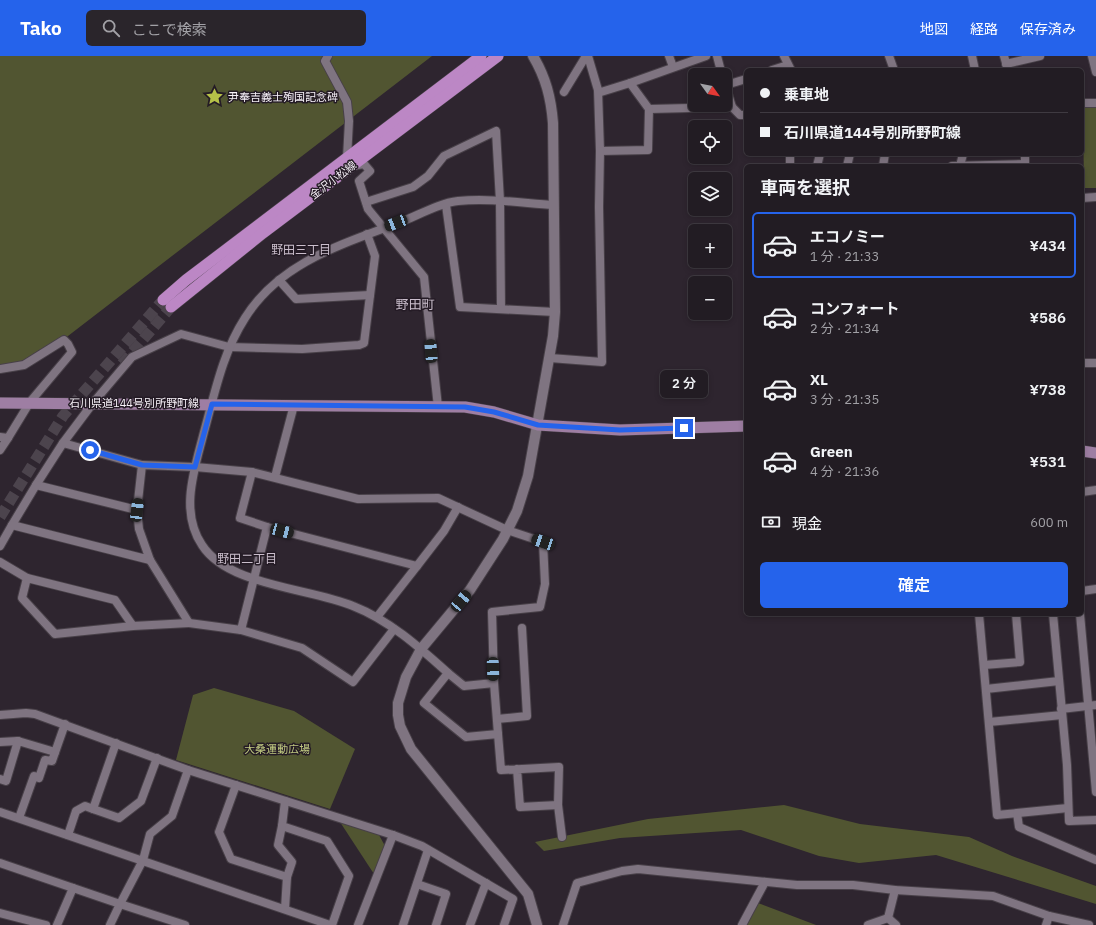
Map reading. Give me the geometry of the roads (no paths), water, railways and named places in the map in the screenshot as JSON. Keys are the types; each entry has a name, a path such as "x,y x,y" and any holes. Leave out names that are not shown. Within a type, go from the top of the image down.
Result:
{"main road":[{"name":"金沢小松線","path":"349,162 481,56"},
{"name":"金沢小松線","path":"167,304 186,280 498,56"},
{"name":"石川県道144号別所野町線","path":"0,403 30,402 465,407 494,412 538,425 620,430 744,426"},
{"path":"1084,451 1096,453"}],"street":[{"path":"328,56 325,61 347,102 349,121 349,162 364,164 370,171 359,181 368,209 424,277 438,407"},
{"path":"533,56 543,74 551,98 553,123 555,312 550,358 528,476 517,511 507,530 470,590 421,649 406,677 398,702 400,726 411,749 528,894 538,925"},
{"path":"550,358 602,362 598,90 587,56"},
{"path":"564,92 587,56"},
{"path":"669,56 673,67"},
{"path":"598,90 601,92 706,56"},
{"path":"717,56 720,68"},
{"path":"784,56 789,68"},
{"path":"889,56 893,68"},
{"path":"972,56 975,68"},
{"path":"1006,63 1040,56"},
{"path":"1092,56 1096,72"},
{"path":"732,83 744,80"},
{"path":"600,151 648,150 649,109 630,82"},
{"path":"1084,103 1096,103"},
{"path":"732,107 740,115 744,115"},
{"path":"649,109 688,108"},
{"path":"366,202 413,187 428,176 444,156 496,132 500,201 501,309"},
{"path":"1084,198 1096,197"},
{"path":"494,683 464,686 421,649 377,617 351,605 232,571 214,558 202,546 193,526 190,506 191,479 229,347 254,304 296,266 314,256 367,234 455,202 476,200 554,205"},
{"path":"446,205 460,307 555,312"},
{"path":"0,546 63,443 93,403 132,357 181,334 229,347 302,349 359,345 364,343 375,256 367,234"},
{"path":"279,280 296,299 370,295"},
{"path":"0,369 24,365 64,340 72,352 30,402 4,438 0,450"},
{"path":"1084,363 1096,363"},
{"path":"275,478 294,405"},
{"path":"63,443 142,465 195,467 252,472 358,499 438,498 507,530 543,542 545,584 540,607 492,612 496,719 501,770 559,767 558,805 562,837"},
{"path":"142,465 137,510 139,529 150,560 190,623"},
{"path":"252,472 240,518 267,527 417,566"},
{"path":"36,485 137,510"},
{"path":"1084,492 1096,490"},
{"path":"377,617 444,531 458,507"},
{"path":"12,525 150,560"},
{"path":"241,630 267,527"},
{"path":"0,562 27,578 115,600 133,626"},
{"path":"27,578 22,598 56,634 133,626 190,623 241,630 302,648 353,682 394,630"},
{"path":"1084,591 1096,589"},
{"path":"979,616 997,815 1068,808"},
{"path":"984,665 1020,662 1016,616"},
{"path":"1053,616 1062,712 1069,821 1096,820"},
{"path":"1080,616 1092,705 1096,792"},
{"path":"496,719 527,716 522,628"},
{"path":"448,673 424,703 466,737 498,734"},
{"path":"986,689 1059,681"},
{"path":"989,722 1062,712 1092,705"},
{"path":"0,716 35,714 188,770 393,835 428,850 513,898 504,925"},
{"path":"19,818 34,776 39,778 45,760 52,761 65,724"},
{"path":"0,742 18,741 55,752"},
{"path":"0,779 6,781 18,741"},
{"path":"93,809 116,743"},
{"path":"68,835 76,811 85,806 119,818 141,801 157,758"},
{"path":"517,769 520,807 558,805"},
{"path":"110,925 143,860 150,834 172,816 188,770"},
{"path":"236,785 219,832 231,859 287,877"},
{"path":"285,800 278,844 292,862 287,877 285,909"},
{"path":"0,812 326,924 349,876 327,841 282,826"},
{"path":"1017,813 1018,827 1096,860"},
{"path":"358,925 393,835"},
{"path":"403,925 428,850"},
{"path":"0,863 120,904 165,922 185,925"},
{"path":"563,925 576,883 622,870 638,869 797,885 853,886 993,896 1049,916 1089,925"},
{"path":"742,925 765,882"},
{"path":"470,925 486,883"},
{"path":"417,884 446,894 436,925"},
{"path":"57,925 73,888"},
{"path":"888,918 895,890"},
{"path":"0,913 46,925"},
{"path":"1046,925 1049,916"},
{"path":"868,925 888,918"},
{"path":"888,918 896,925"}],"tunnel":[{"path":"0,517 63,416 163,300"},
{"path":"122,364 171,307"}],"place":[{"name":"尹奉吉義士殉国記念碑","path":"215,97"}],"district":[{"name":"野田三丁目","path":"301,250"},
{"name":"野田町","path":"415,304"},
{"name":"野田二丁目","path":"247,559"}],"park label":[{"name":"大桑運動広場","path":"277,749"}]}
